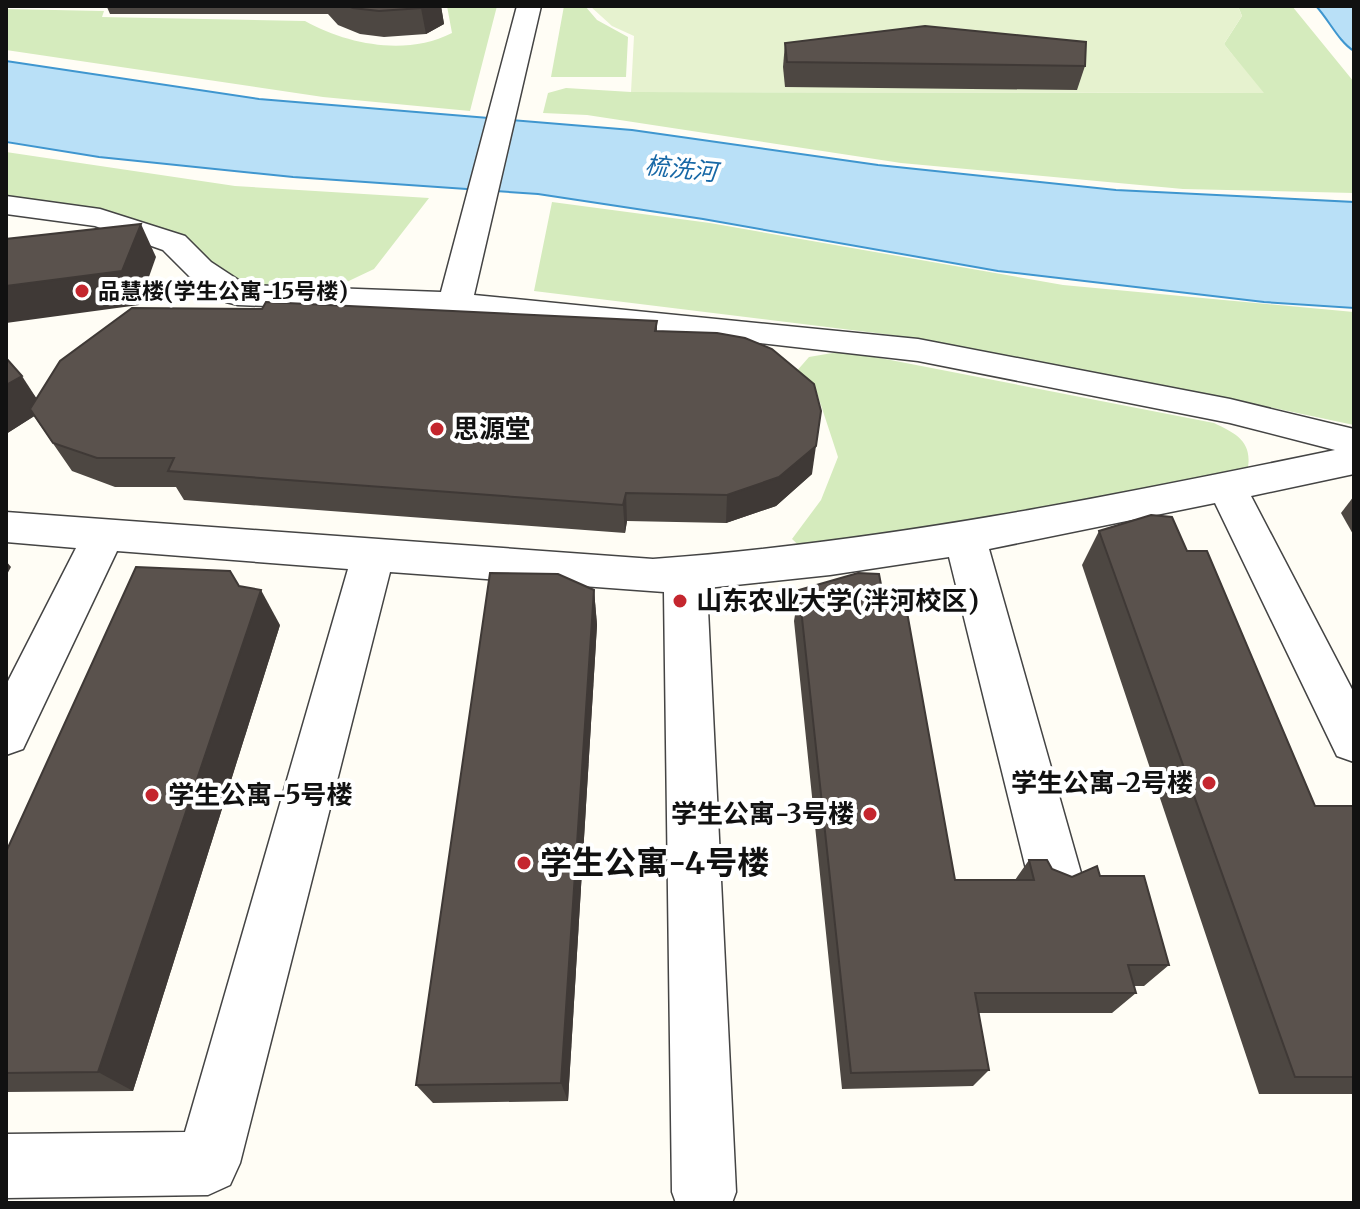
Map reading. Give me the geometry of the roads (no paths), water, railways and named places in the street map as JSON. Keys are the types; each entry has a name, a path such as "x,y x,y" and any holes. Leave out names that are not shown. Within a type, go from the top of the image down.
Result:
{"street":[{"path":"455,303 529,6"},
{"path":"6,205 100,218 174,243 200,269 238,295 455,303 699,325 918,350 1230,411 1354,442"},
{"path":"6,527 653,576 740,572 965,538 1354,460"},
{"path":"1227,487 1354,741"},
{"path":"6,734 104,534"},
{"path":"965,538 1054,873"},
{"path":"6,1166 208,1163 373,555"},
{"path":"685,574 704,1192"}],"water":[{"path":"1316,6 1354,6 1354,51 1344,42"},
{"name":"梳洗河","path":"6,61 259,99 632,130 878,165 1116,190 1354,202 1354,308 1264,302 998,271 703,219 538,194 293,177 99,157 6,142"}],"place":[{"name":"品慧楼(学生公寓-15号楼)","path":"82,291"},
{"name":"思源堂","path":"437,429"},
{"name":"山东农业大学(泮河校区)","path":"680,601"},
{"name":"学生公寓-2号楼","path":"1209,783"},
{"name":"学生公寓-5号楼","path":"152,795"},
{"name":"学生公寓-3号楼","path":"870,814"},
{"name":"学生公寓-4号楼","path":"524,863"}]}
